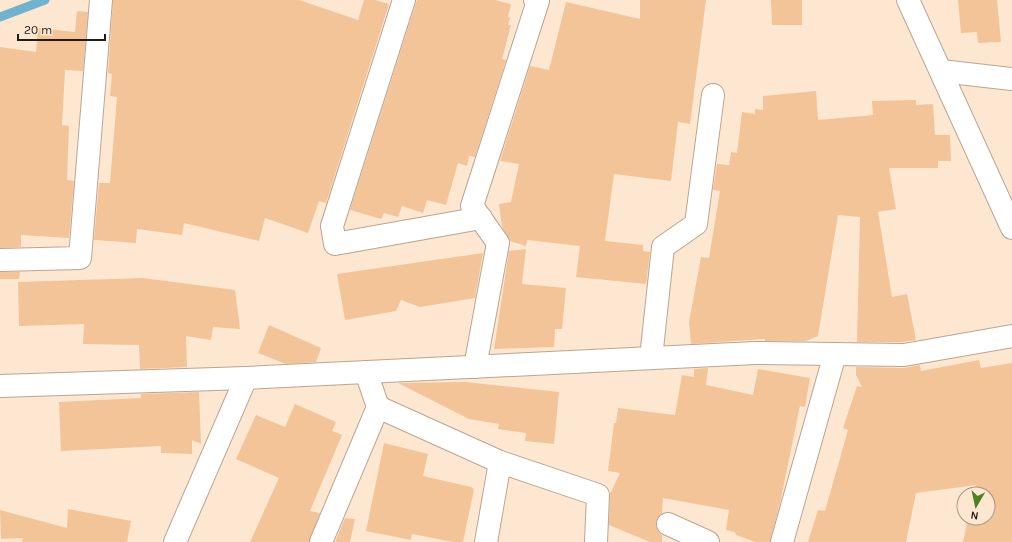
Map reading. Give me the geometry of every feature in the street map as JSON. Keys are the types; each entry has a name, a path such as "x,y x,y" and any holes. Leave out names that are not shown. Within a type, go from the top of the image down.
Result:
{"street":[{"path":"0,260 80,258 101,0"},
{"path":"404,0 332,226 335,244 481,218"},
{"path":"475,367 498,243 472,206 538,1 535,0"},
{"path":"908,0 1012,228"},
{"path":"941,71 1010,80"},
{"path":"651,358 663,247 696,224 713,95"},
{"path":"0,386 246,378 755,353 904,355 1012,336"},
{"path":"782,542 835,354"},
{"path":"321,542 378,407 366,372"},
{"path":"175,542 246,378"},
{"path":"378,407 500,462 598,495 596,542"},
{"path":"486,542 500,462"},
{"path":"668,524 708,542"}],"building":[{"path":"113,0 299,0 358,20 364,0 375,0 389,4 326,203 319,201 308,233 265,218 259,241 184,223 182,235 137,229 136,243 94,240 99,183 110,183 117,97 110,96 112,74 108,73"},
{"path":"417,0 495,0 511,4 508,25 511,25 502,59 506,60 475,157 469,156 467,166 458,163 446,205 427,200 423,213 402,206 398,217 384,213 381,219 350,210"},
{"path":"640,0 706,0 690,124 678,122 671,181 614,174 605,241 643,245 643,251 650,252 646,284 576,277 580,246 527,240 526,246 510,241 502,227 499,204 511,202 519,164 500,161 530,66 549,70 566,2 640,19"},
{"path":"771,0 802,0 802,25 772,25"},
{"path":"958,0 997,0 1001,42 978,43 977,32 961,33"},
{"path":"77,11 88,12 83,71 65,70 62,125 69,126 67,180 74,181 69,238 21,235 21,247 0,248 0,47 36,52 38,28 75,32"},
{"path":"816,91 818,120 873,115 872,101 916,100 916,105 933,104 935,135 950,135 951,161 938,161 938,168 889,168 896,209 878,212 892,297 907,294 916,340 903,342 857,342 860,217 838,215 818,336 806,341 765,341 765,339 691,344 689,322 701,257 709,258 720,191 713,190 717,164 729,165 731,152 737,153 742,112 755,114 755,109 763,110 763,96"},
{"path":"526,249 522,284 566,288 562,329 555,329 554,347 494,349 509,251"},
{"path":"483,253 475,298 420,307 401,300 396,311 345,320 337,274"},
{"path":"0,272 20,272 19,279 0,279"},
{"path":"143,278 235,290 240,329 213,327 211,340 186,336 187,367 140,369 139,345 83,344 84,324 19,326 18,282"},
{"path":"269,325 321,348 316,362 286,364 258,353"},
{"path":"979,360 981,368 1012,363 1012,542 963,542 966,526 996,526 996,486 976,485 956,486 956,488 916,493 906,542 808,542 818,510 825,511 848,430 843,428 857,386 862,387 856,375 856,367 904,368 920,365 921,371"},
{"path":"708,368 706,385 753,395 758,369 810,378 805,407 800,406 780,503 770,542 755,542 736,535 735,532 726,530 729,510 663,498 662,513 657,519 656,525 658,531 662,535 662,542 650,542 609,525 610,494 620,473 608,471 614,423 616,423 618,408 675,415 682,375 694,377 694,369"},
{"path":"465,382 559,392 554,444 525,441 526,433 498,429 499,424 469,419 398,383"},
{"path":"199,392 201,444 192,440 192,454 161,453 161,446 61,451 59,402 141,398 141,394"},
{"path":"295,404 336,422 332,431 342,435 310,511 320,513 309,542 250,542 279,478 236,459 256,415 285,427"},
{"path":"384,443 428,454 423,476 474,489 463,542 453,542 412,534 411,540 366,531"},
{"path":"68,509 131,521 127,542 22,542 23,538 1,539 0,510 67,528"},
{"path":"345,518 355,519 350,542 335,542"}],"waterway":[{"path":"0,17 45,0"}]}
